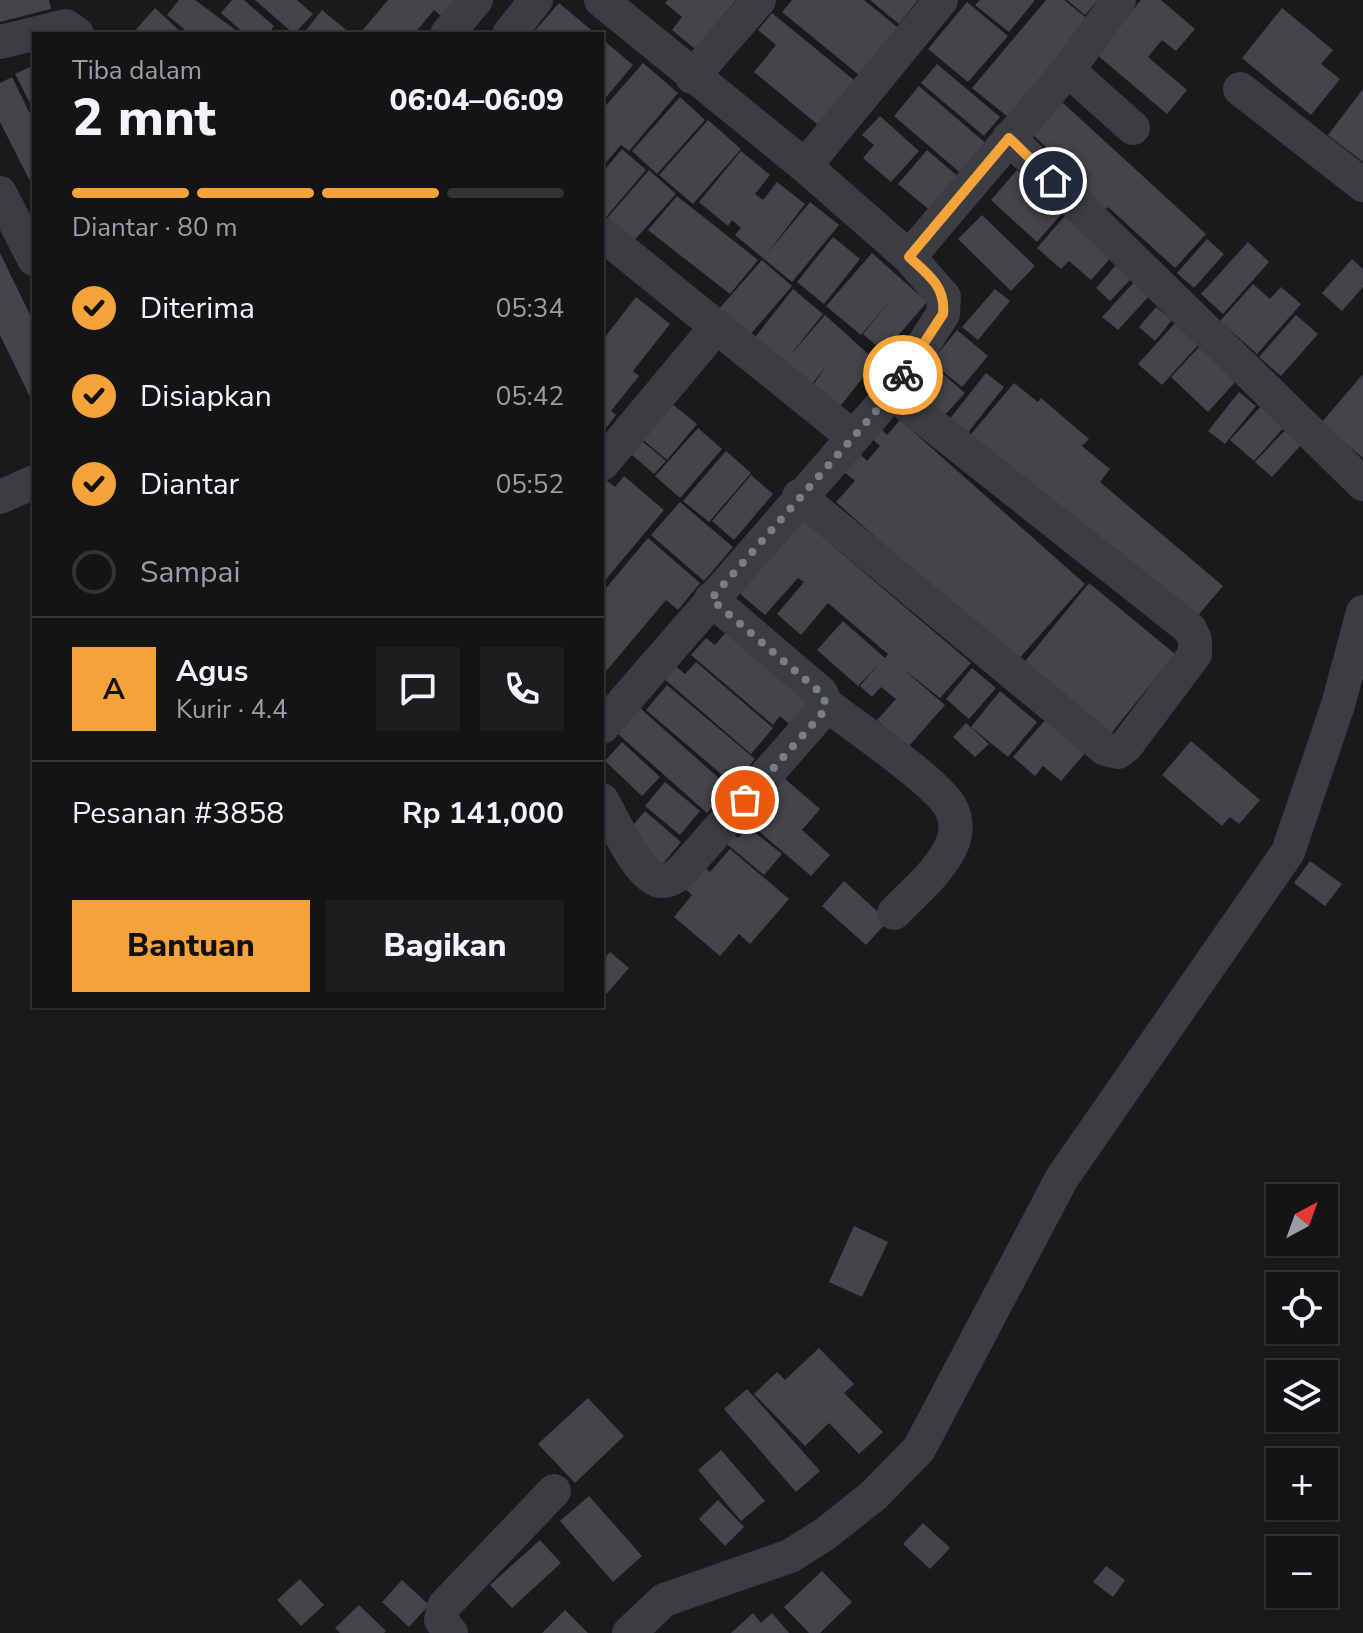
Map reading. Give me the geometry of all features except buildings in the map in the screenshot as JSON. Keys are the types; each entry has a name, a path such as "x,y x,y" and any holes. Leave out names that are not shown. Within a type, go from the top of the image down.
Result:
{"street":[{"path":"449,32 476,0"},
{"path":"511,32 536,0"},
{"path":"601,0 805,166 909,257 940,287 944,297 943,314 892,393 799,496 604,725"},
{"path":"692,77 759,0"},
{"path":"805,166 941,0"},
{"path":"909,257 1068,70 1119,0"},
{"path":"41,32 66,26 74,32"},
{"path":"0,42 32,34"},
{"path":"1068,70 1133,128"},
{"path":"1240,89 1363,185"},
{"path":"1009,138 1363,484"},
{"path":"0,193 32,255"},
{"path":"604,236 853,437"},
{"path":"604,462 717,326"},
{"path":"799,496 1105,749 1118,752 1126,746 1195,654 1195,640 1190,629 892,393"},
{"path":"711,599 821,693 826,704 949,805 955,817 953,843 942,862 894,913"},
{"path":"629,1633 664,1600 790,1556 825,1534 873,1496 919,1449 1062,1178 1288,852 1338,705 1363,612"},
{"path":"604,803 645,875 660,882 670,880 810,727 826,704"},
{"path":"451,1633 441,1620 444,1606 554,1491"}],"way so far":[{"path":"745,800 821,715 826,704 821,693 711,599 892,393 903,375"}],"route":[{"path":"903,375 943,314 944,304 940,287 909,257 1009,138 1053,181"}]}
